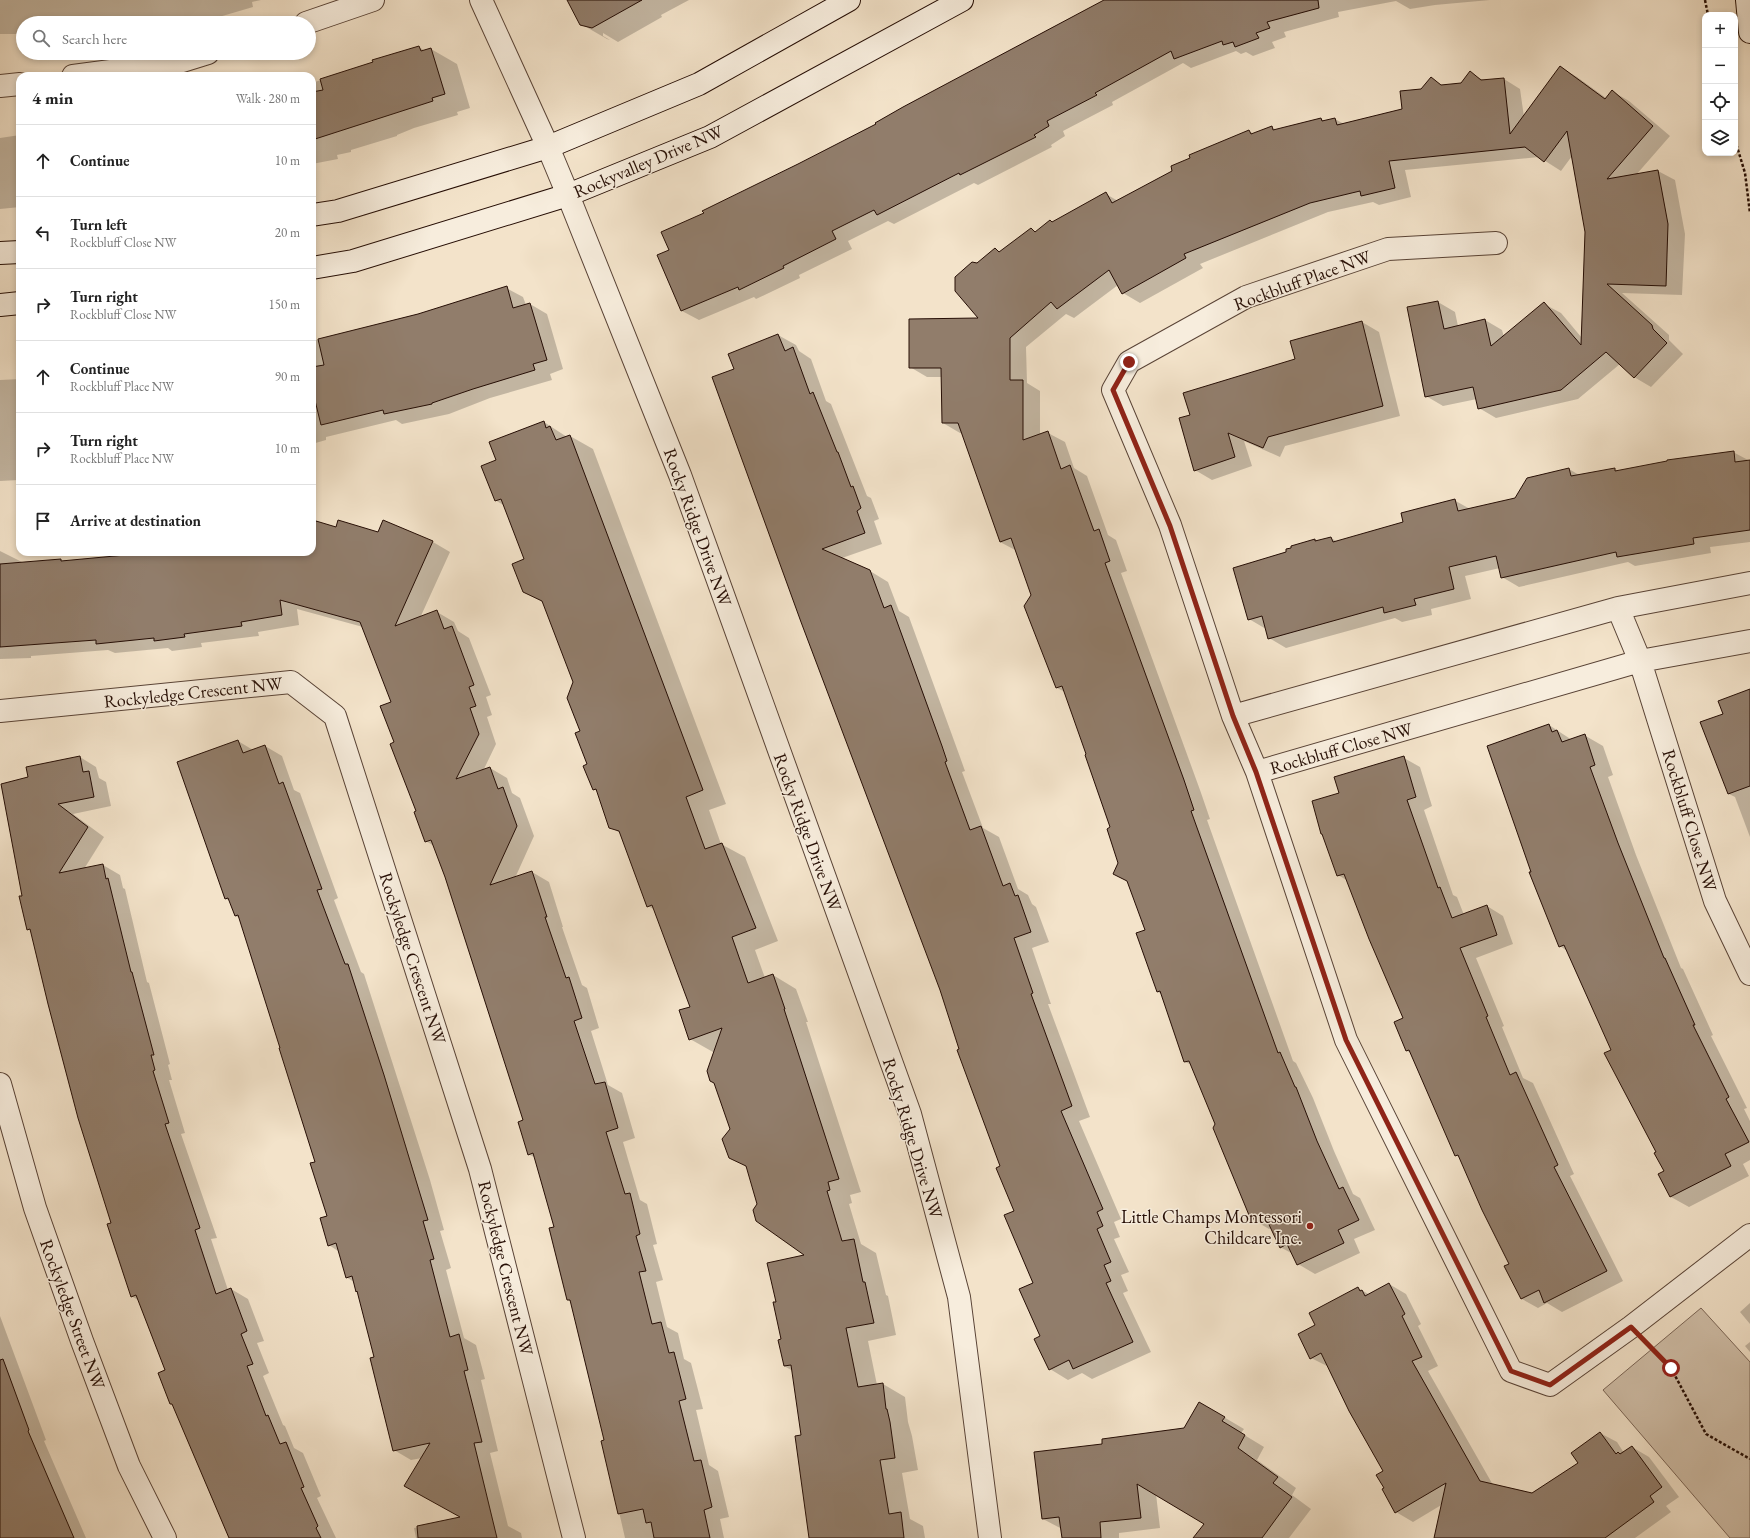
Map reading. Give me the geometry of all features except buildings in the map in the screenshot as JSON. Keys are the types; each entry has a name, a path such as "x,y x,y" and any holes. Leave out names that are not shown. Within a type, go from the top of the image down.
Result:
{"street":[{"path":"316,20 373,0"},
{"name":"Rocky Ridge Drive NW","path":"481,0 548,147 680,475 910,1114 958,1297 990,1538"},
{"path":"316,214 338,211 548,147 699,84 849,0"},
{"name":"Rockyvalley Drive NW","path":"316,267 353,261 568,195 710,137 962,0"},
{"path":"1747,0 1750,32"},
{"path":"103,72 185,60"},
{"path":"0,86 16,84"},
{"name":"Rockbluff Place NW","path":"1256,772 1233,716 1170,526 1113,390 1129,362 1246,297 1388,249 1496,243"},
{"path":"0,253 16,252"},
{"path":"0,305 16,303"},
{"path":"1233,716 1618,608 1750,584"},
{"name":"Rockbluff Close NW","path":"1618,608 1640,661 1715,901 1750,974"},
{"name":"Rockbluff Close NW","path":"1750,641 1640,661 1256,772 1346,1040 1511,1371 1550,1385 1631,1327 1750,1236"},
{"name":"Rockyledge Crescent NW","path":"0,711 292,682 335,716 480,1169 574,1538"},
{"name":"Rockyledge Street NW","path":"0,1084 35,1208 82,1341 129,1466 165,1538"}],"path":[{"path":"1705,0 1707,12"},
{"path":"1738,150 1745,173 1750,212"},
{"path":"1631,1327 1671,1368 1706,1434 1750,1459"}],"shaded area":[{"path":"1701,1308 1750,1362 1750,1538 1730,1538 1603,1390"}],"place":[{"name":"Little Champs Montessori Childcare Inc.","path":"1310,1226"}],"route":[{"path":"1129,362 1113,390 1170,526 1233,716 1256,772 1346,1040 1511,1371 1550,1385 1631,1327 1671,1368"}]}
